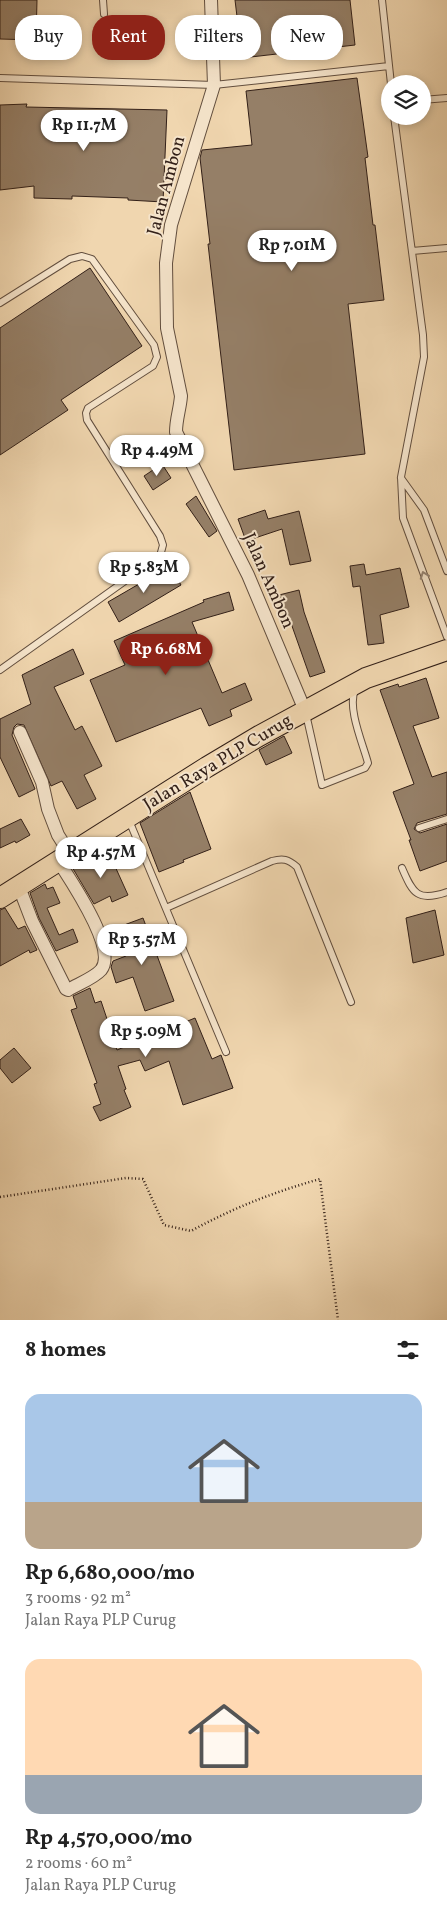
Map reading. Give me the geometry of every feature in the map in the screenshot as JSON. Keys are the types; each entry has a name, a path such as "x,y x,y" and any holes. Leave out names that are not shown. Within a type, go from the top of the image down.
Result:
{"main road":[{"name":"Jalan Raya PLP Curug","path":"0,898 207,766 306,713 358,682 447,650"}],"street":[{"name":"Jalan Ambon","path":"211,0 214,85 170,225 167,253 166,302 168,328 181,396 176,418 176,432 248,575 306,713"},
{"path":"19,886 32,920 66,989 68,990 101,971 105,959 105,950 64,858 48,809 42,782 20,732"}],"lane":[{"path":"104,0 104,14"},
{"path":"382,0 390,75"},
{"path":"0,78 214,85 389,66"},
{"path":"431,99 447,98"},
{"path":"395,125 423,335 424,357 401,478 403,518 447,637"},
{"path":"412,251 447,248"},
{"path":"0,302 70,259 82,256 92,259 154,345 157,357 153,366 88,408 86,413 87,420 160,536 163,545 160,556 0,670"},
{"path":"401,478 424,510 447,571"},
{"path":"306,713 322,785 365,768 368,763 352,702 358,682"},
{"path":"128,817 226,1052"},
{"path":"419,828 447,819"},
{"path":"166,908 272,861 290,860 297,867 351,1002"},
{"path":"402,868 411,890 417,895 431,896 447,892"}],"path":[{"path":"0,1197 126,1178 143,1179 164,1225 191,1231 220,1215 272,1193 320,1179 338,1320"}],"building":[{"path":"0,0 37,0 37,15 15,15 15,39 0,39"},
{"path":"235,0 350,0 355,45 343,46 343,15 271,15 271,55 261,56 261,15 237,15"},
{"path":"357,78 368,157 365,158 373,225 375,225 384,300 348,304 365,454 234,470 208,244 210,244 200,158 202,150 252,145 246,91"},
{"path":"27,104 26,107 167,110 163,202 128,200 128,198 72,196 72,199 34,198 34,186 0,190 0,105"},
{"path":"90,268 142,346 61,400 68,410 0,455 0,328"},
{"path":"162,464 171,478 153,490 144,476"},
{"path":"196,496 217,531 209,537 186,504"},
{"path":"265,510 268,519 299,511 311,561 290,565 282,529 246,541 238,519"},
{"path":"364,564 366,575 400,568 409,607 380,615 384,643 368,645 360,586 353,587 350,566"},
{"path":"170,566 181,585 119,622 108,602"},
{"path":"299,590 304,612 325,672 310,677 286,609 278,611 275,596"},
{"path":"229,592 234,610 192,622 222,693 245,683 252,700 230,710 232,716 209,726 201,708 116,742 90,680 125,665 114,641 204,602 203,600"},
{"path":"73,649 84,674 54,687 75,730 82,726 102,766 84,775 96,799 77,809 62,781 51,786 24,725 17,724 12,735 35,789 19,797 0,757 0,719 31,704 22,675"},
{"path":"426,678 439,718 413,726 432,777 447,772 447,814 417,823 414,829 420,833 447,824 447,861 420,871 409,840 411,840 393,792 414,784 380,690 398,684 399,687"},
{"path":"284,736 292,753 266,765 259,750"},
{"path":"190,792 211,849 159,872 140,823"},
{"path":"21,819 30,835 16,843 15,841 0,848 0,829"},
{"path":"109,853 128,895 112,902 110,896 94,904 72,867 87,857 89,862"},
{"path":"45,884 47,889 53,887 60,903 47,908 59,935 73,929 78,942 56,951 39,918 30,893"},
{"path":"5,908 18,929 25,926 37,950 30,953 29,950 0,966 0,910"},
{"path":"435,910 444,955 413,963 406,918"},
{"path":"143,918 174,1001 145,1011 133,977 116,983 111,967 113,961 126,956 116,928"},
{"path":"90,988 95,1003 101,1001 108,1022 106,1023 117,1050 195,1018 212,1059 221,1055 233,1088 183,1105 169,1061 145,1071 140,1060 118,1066 126,1089 124,1090 131,1107 100,1121 93,1107 101,1104 94,1084 97,1083 71,1010 77,1008 73,996"},
{"path":"14,1048 31,1068 12,1083 0,1068 0,1060"}]}
